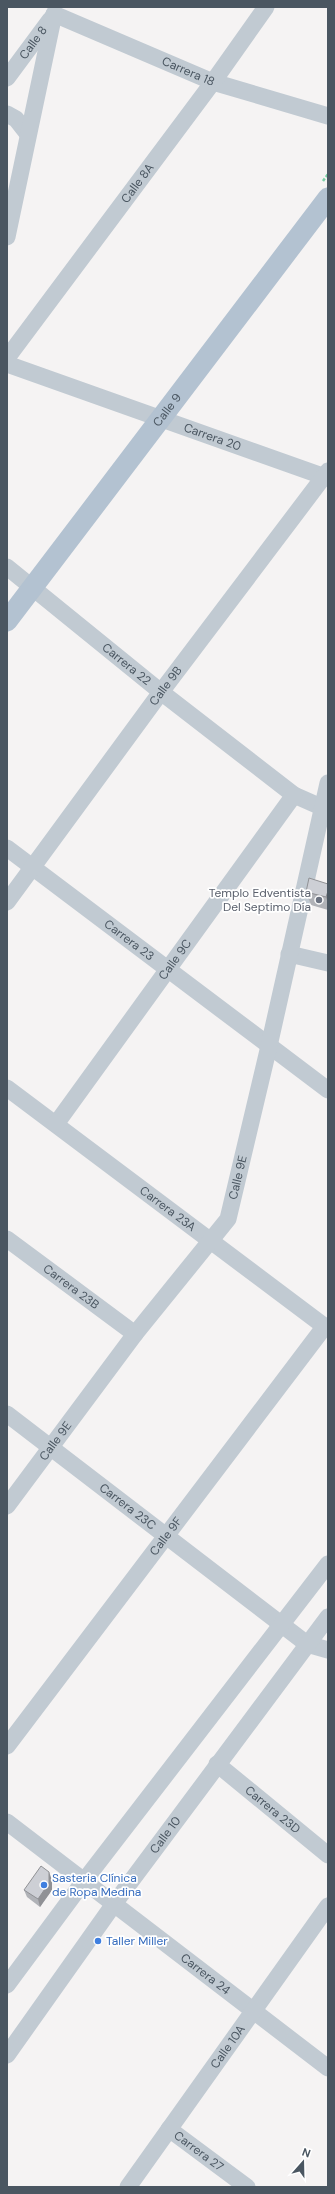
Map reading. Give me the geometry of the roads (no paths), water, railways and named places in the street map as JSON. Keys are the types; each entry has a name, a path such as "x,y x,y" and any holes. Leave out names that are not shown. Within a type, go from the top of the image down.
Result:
{"main road":[{"name":"Calle 9","path":"7,621 328,198"}],"street":[{"name":"Calle 8A","path":"7,358 213,82 266,7"},
{"name":"Carrera 18","path":"56,11 213,82 328,116"},
{"name":"Calle 8","path":"7,78 56,11"},
{"path":"7,237 28,133 56,11"},
{"path":"7,114 16,119 28,133"},
{"name":"Carrera 20","path":"7,364 327,476"},
{"name":"Calle 9B","path":"7,902 161,692 327,476"},
{"name":"Carrera 22","path":"7,567 161,692 294,795 325,809"},
{"name":"Calle 9E","path":"7,1506 135,1334 228,1219 289,954 325,809 328,783"},
{"name":"Calle 9C","path":"56,1124 294,795"},
{"name":"Carrera 23","path":"7,848 328,1090"},
{"path":"289,954 328,963"},
{"name":"Carrera 23A","path":"7,1088 326,1328"},
{"name":"Carrera 23B","path":"7,1239 135,1334"},
{"name":"Calle 9F","path":"7,1746 326,1328"},
{"name":"Carrera 23C","path":"7,1414 307,1644 328,1650"},
{"path":"7,1985 84,1881 280,1624 328,1564"},
{"name":"Calle 10","path":"7,2055 114,1904 328,1617"},
{"name":"Carrera 23D","path":"217,1764 328,1855"},
{"name":"Carrera 24","path":"7,1822 328,2068"},
{"name":"Calle 10A","path":"128,2187 328,1906"},
{"name":"Carrera 27","path":"169,2129 247,2187"}],"place":[{"name":"Templo Edventista Del Septimo Día","path":"319,900"},
{"name":"Sasteria Clínica de Ropa Medina","path":"44,1885"},
{"name":"Taller Miller","path":"98,1941"}]}
